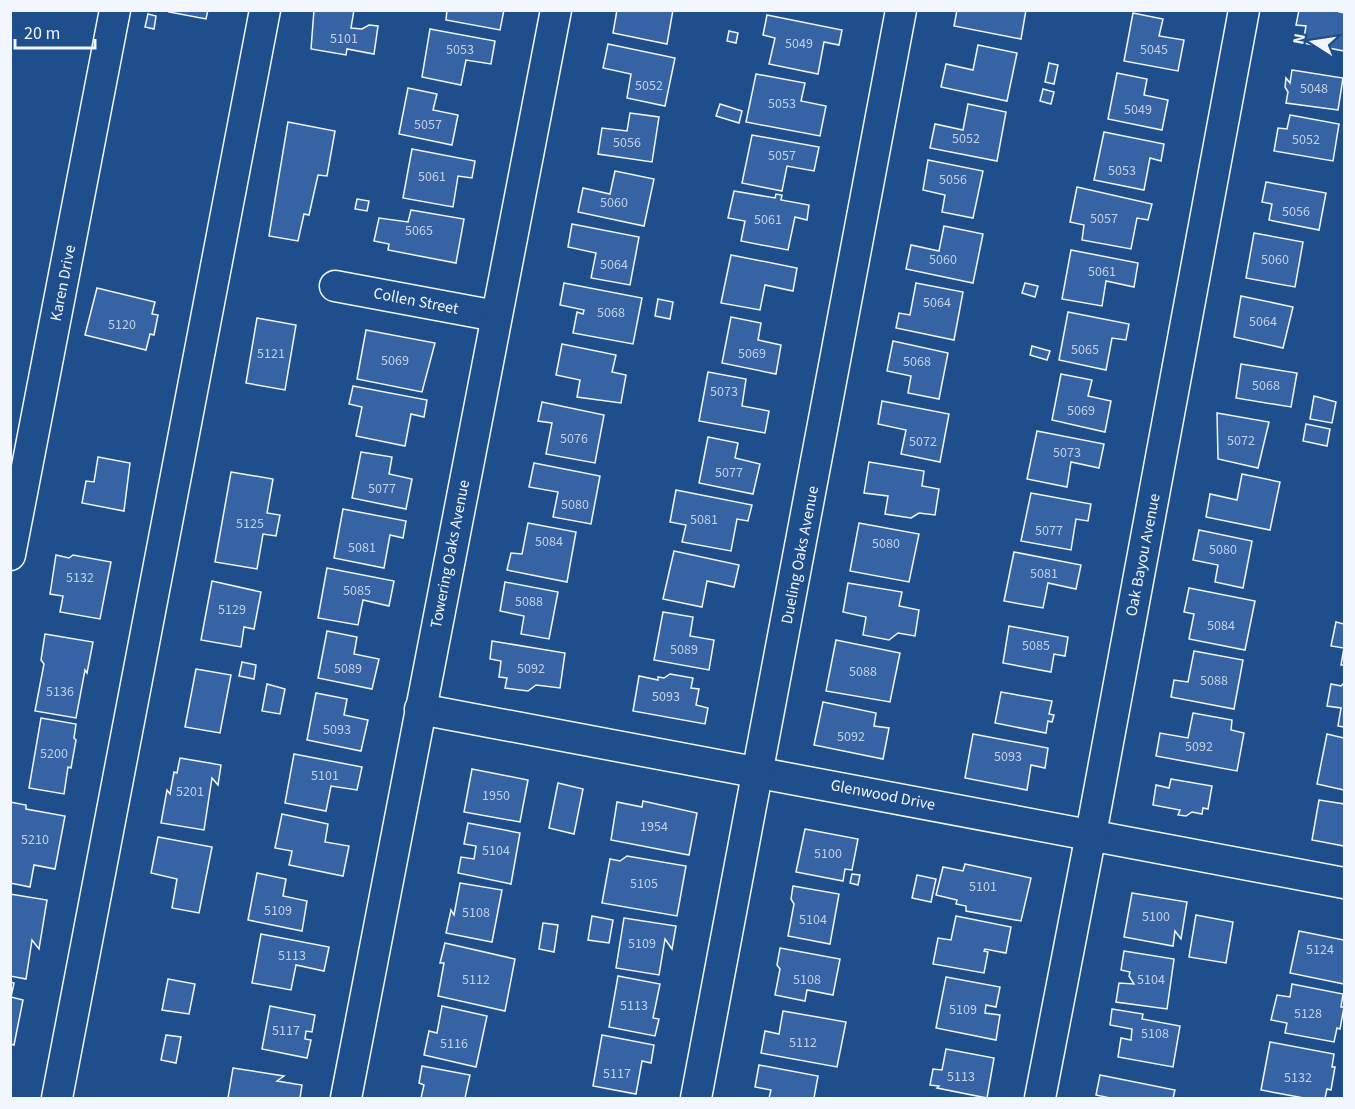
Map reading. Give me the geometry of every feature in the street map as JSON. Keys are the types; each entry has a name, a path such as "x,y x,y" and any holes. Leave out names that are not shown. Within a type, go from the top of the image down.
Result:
{"street":[{"name":"Karen Drive","path":"10,555 115,10"},
{"path":"57,1098 265,10"},
{"name":"Towering Oaks Avenue","path":"346,1098 556,10"},
{"name":"Dueling Oaks Avenue","path":"696,1098 901,10"},
{"name":"Oak Bayou Avenue","path":"1040,1098 1244,10"},
{"name":"Collen Street","path":"335,286 496,316"},
{"name":"Glenwood Drive","path":"420,709 1344,883"}],"building":[{"path":"170,10 208,10 206,19 169,12"},
{"path":"314,10 354,10 351,28 362,29 369,25 378,26 374,54 347,49 346,55 311,49"},
{"path":"447,10 504,10 500,30 446,20"},
{"path":"617,10 673,10 667,44 613,33"},
{"path":"957,10 1026,10 1021,39 954,26"},
{"path":"1299,10 1332,10 1344,13 1344,51 1303,43 1306,26 1296,25"},
{"path":"1133,13 1163,19 1159,36 1184,40 1178,71 1124,61"},
{"path":"148,14 156,16 154,29 145,27"},
{"path":"767,15 842,30 839,45 824,42 818,74 769,64 775,38 763,35"},
{"path":"430,29 495,41 491,64 466,60 461,85 422,77"},
{"path":"729,31 738,33 736,43 727,41"},
{"path":"608,44 675,58 665,106 627,98 631,74 603,68"},
{"path":"978,45 1017,53 1007,101 941,87 946,64 973,70"},
{"path":"1049,63 1058,65 1054,84 1045,82"},
{"path":"1292,70 1343,78 1338,110 1286,103 1288,92 1285,87 1286,78 1290,83"},
{"path":"1117,73 1147,79 1144,95 1168,100 1162,130 1108,119"},
{"path":"756,74 805,83 801,101 826,106 820,136 746,122"},
{"path":"408,88 437,94 433,110 458,115 452,145 399,134"},
{"path":"1043,89 1054,92 1051,104 1040,101"},
{"path":"720,104 742,111 739,123 716,116"},
{"path":"968,104 1006,112 997,161 930,148 935,124 963,130"},
{"path":"630,113 659,117 652,162 598,154 602,128 627,131"},
{"path":"1290,115 1339,124 1333,161 1274,151 1278,128 1287,129"},
{"path":"288,122 335,131 327,176 318,175 309,215 304,214 298,241 269,236"},
{"path":"1104,132 1164,144 1161,161 1150,158 1144,190 1094,180"},
{"path":"752,135 819,147 814,171 787,166 782,191 742,183"},
{"path":"412,149 475,161 472,178 458,176 453,207 403,198"},
{"path":"928,160 983,171 973,218 942,212 945,195 923,190"},
{"path":"615,171 654,179 644,226 578,212 583,188 610,194"},
{"path":"1266,182 1326,193 1319,230 1269,220 1272,204 1262,202"},
{"path":"1077,187 1152,204 1148,220 1137,218 1131,249 1082,240 1084,225 1070,222"},
{"path":"734,191 775,198 776,194 782,195 781,200 809,205 807,220 795,217 788,250 741,241 745,221 728,218"},
{"path":"357,199 369,201 367,211 355,209"},
{"path":"411,210 464,219 456,263 388,250 389,244 374,241 379,218 408,222"},
{"path":"572,224 639,237 630,285 591,278 596,253 568,247"},
{"path":"944,226 983,234 973,283 906,269 911,245 939,251"},
{"path":"1254,233 1303,242 1295,287 1246,278"},
{"path":"1071,250 1138,263 1134,287 1106,281 1102,306 1062,299"},
{"path":"731,255 797,268 793,291 765,285 760,310 721,303"},
{"path":"564,283 642,298 633,344 573,333 577,312 583,314 584,310 560,305"},
{"path":"916,283 963,292 954,340 896,328 899,313 910,315"},
{"path":"1025,283 1038,286 1035,297 1022,293"},
{"path":"97,288 155,302 152,314 158,315 154,335 150,334 146,350 85,335"},
{"path":"1241,296 1293,307 1283,348 1234,337"},
{"path":"658,299 673,302 670,319 655,316"},
{"path":"1068,312 1129,324 1126,340 1112,338 1106,370 1059,360"},
{"path":"731,317 761,323 758,340 781,345 776,374 722,363"},
{"path":"257,318 296,325 285,390 246,383"},
{"path":"366,330 435,343 422,392 357,379"},
{"path":"893,341 948,353 939,399 908,393 911,376 887,371"},
{"path":"562,344 616,355 612,372 626,375 621,403 577,397 580,380 556,375"},
{"path":"1032,346 1050,351 1047,360 1030,355"},
{"path":"1241,364 1297,373 1291,407 1236,398"},
{"path":"708,372 746,379 742,406 769,411 765,433 699,421"},
{"path":"1061,374 1092,380 1088,396 1111,401 1105,432 1052,420"},
{"path":"353,386 427,400 424,417 411,414 405,446 356,436 362,407 349,404"},
{"path":"1314,396 1336,402 1332,423 1310,419"},
{"path":"882,401 949,414 940,462 901,454 906,430 878,424"},
{"path":"542,402 604,415 595,463 546,454 552,423 538,421"},
{"path":"1217,413 1269,422 1258,468 1218,459"},
{"path":"1306,424 1330,429 1327,446 1303,441"},
{"path":"1037,431 1104,444 1099,468 1071,462 1067,487 1027,479"},
{"path":"708,437 738,443 735,458 760,464 753,494 699,483"},
{"path":"361,452 392,457 389,474 412,479 406,509 352,498"},
{"path":"98,457 130,463 124,511 82,503 86,481 94,482"},
{"path":"869,462 924,471 922,486 939,489 935,515 919,513 911,518 885,514 888,496 864,493"},
{"path":"534,463 600,476 591,524 553,517 558,492 529,487"},
{"path":"231,472 273,479 267,513 280,515 276,536 263,534 257,569 215,562"},
{"path":"1242,474 1280,482 1270,530 1206,517 1210,494 1237,500"},
{"path":"676,490 752,505 748,521 737,519 731,551 682,542 686,525 670,522"},
{"path":"1031,493 1091,504 1088,521 1076,519 1071,550 1021,541"},
{"path":"343,509 406,521 403,538 390,535 384,568 334,558"},
{"path":"528,523 576,532 567,582 507,570 511,553 522,554"},
{"path":"859,523 919,534 909,582 850,571"},
{"path":"1199,530 1252,541 1243,588 1215,582 1218,565 1193,560"},
{"path":"674,551 739,565 734,587 707,581 702,607 663,599"},
{"path":"1014,552 1081,565 1076,589 1048,583 1043,608 1004,601"},
{"path":"56,555 69,558 73,555 111,562 100,619 60,612 63,596 50,594"},
{"path":"327,568 394,581 389,606 363,600 358,625 318,618"},
{"path":"212,581 261,592 254,629 244,627 241,647 201,640"},
{"path":"505,582 558,592 549,639 521,634 524,616 500,611"},
{"path":"848,583 902,592 899,606 919,610 915,636 898,633 889,640 863,635 866,617 843,612"},
{"path":"1189,588 1255,601 1245,650 1189,639 1194,614 1184,612"},
{"path":"663,612 693,617 690,636 714,640 709,670 654,660"},
{"path":"1336,622 1344,624 1344,648 1331,646"},
{"path":"1009,626 1068,637 1065,656 1054,654 1051,672 1003,663"},
{"path":"327,631 357,637 354,654 379,659 372,689 318,678"},
{"path":"45,634 93,642 76,718 35,711 44,664 41,660"},
{"path":"836,640 900,653 890,702 826,691"},
{"path":"492,641 565,653 560,688 536,685 528,691 505,688 507,678 499,677 501,661 490,659"},
{"path":"1344,648 1344,665 1341,665"},
{"path":"1194,651 1243,660 1234,709 1171,697 1174,680 1188,682"},
{"path":"242,662 256,665 254,679 239,676"},
{"path":"196,669 231,675 220,733 185,727"},
{"path":"670,674 693,678 691,688 699,689 696,705 708,708 705,724 633,711 639,676 658,680 658,677 664,678"},
{"path":"1344,683 1344,727 1338,726 1341,708 1327,706 1331,684 1341,686"},
{"path":"267,684 285,689 280,714 262,711"},
{"path":"1001,692 1052,701 1049,714 1054,715 1052,722 1048,721 1046,733 995,723"},
{"path":"316,693 347,699 344,715 368,720 361,751 307,740"},
{"path":"823,702 876,713 874,726 889,728 883,759 814,745"},
{"path":"1193,713 1232,720 1231,730 1244,733 1237,771 1156,756 1160,733 1188,738"},
{"path":"41,718 76,724 74,738 76,740 71,768 68,767 64,794 29,788"},
{"path":"973,734 1048,748 1045,768 1031,765 1027,790 965,778"},
{"path":"1327,734 1344,738 1344,790 1317,784"},
{"path":"294,754 362,767 357,790 331,786 326,811 285,803"},
{"path":"180,758 221,765 218,785 212,778 204,830 161,823 167,790 170,794 174,772 177,773"},
{"path":"472,769 528,780 520,822 464,812"},
{"path":"1171,779 1212,786 1208,809 1203,808 1202,814 1192,812 1186,816 1178,815 1180,810 1153,805 1156,785 1169,788"},
{"path":"558,783 583,789 574,834 549,828"},
{"path":"1319,800 1344,804 1344,846 1312,840"},
{"path":"643,801 697,813 689,855 611,840 617,802 642,807"},
{"path":"10,802 26,805 26,809 65,816 55,869 34,865 30,887 10,883"},
{"path":"282,814 328,824 325,842 349,846 343,876 289,865 292,851 275,848"},
{"path":"468,823 520,833 511,884 458,873 461,857 474,859 476,846 464,844"},
{"path":"805,829 858,839 852,870 845,869 843,881 796,872"},
{"path":"158,837 212,847 199,913 172,908 177,879 151,873"},
{"path":"627,856 686,866 677,916 602,903 610,859 620,861"},
{"path":"965,864 1031,878 1021,921 966,911 966,906 956,904 957,900 936,895 943,867 963,871"},
{"path":"257,873 286,879 283,896 307,901 302,931 248,920"},
{"path":"852,874 860,875 858,885 850,883"},
{"path":"917,875 936,879 931,902 912,898"},
{"path":"460,883 502,890 492,942 446,933 451,910 454,915"},
{"path":"793,886 839,894 830,944 788,936 794,904 791,899"},
{"path":"1132,893 1187,902 1181,939 1175,931 1173,946 1124,937"},
{"path":"10,894 47,900 39,949 32,940 26,979 10,976"},
{"path":"1196,915 1233,922 1226,963 1189,957"},
{"path":"592,916 613,920 609,943 588,940"},
{"path":"956,916 1011,927 1006,953 985,949 984,951 988,952 984,973 933,964 938,938 951,940"},
{"path":"624,918 676,926 672,949 665,939 659,975 616,968"},
{"path":"543,923 558,925 554,952 539,949"},
{"path":"1299,931 1344,940 1344,984 1290,973"},
{"path":"261,934 329,947 324,971 296,965 291,990 252,983"},
{"path":"445,943 515,959 505,1011 438,996 444,963 440,963"},
{"path":"780,948 840,959 833,995 807,990 805,1001 775,995 780,969 777,965"},
{"path":"1124,951 1174,959 1167,1009 1116,1002 1119,983 1134,984 1129,976 1130,972 1121,970"},
{"path":"618,976 660,984 653,1018 659,1019 655,1036 609,1027"},
{"path":"946,977 1000,987 996,1007 986,1005 985,1013 1000,1015 996,1040 936,1028"},
{"path":"168,979 195,984 189,1014 162,1010"},
{"path":"10,982 14,983 11,997 23,1000 14,1045 10,1044"},
{"path":"1292,984 1343,994 1341,1007 1344,1007 1340,1029 1337,1028 1334,1042 1285,1033 1287,1023 1271,1020 1277,995 1290,997"},
{"path":"270,1006 315,1015 312,1032 306,1031 305,1039 311,1040 307,1058 262,1049"},
{"path":"442,1006 487,1016 476,1067 424,1055 429,1031 437,1033"},
{"path":"1112,1009 1143,1014 1142,1019 1180,1026 1173,1067 1118,1057 1121,1038 1131,1040 1132,1029 1110,1025"},
{"path":"783,1011 846,1022 837,1067 761,1053 765,1031 779,1034"},
{"path":"166,1035 181,1037 176,1063 161,1060"},
{"path":"602,1035 654,1045 651,1063 642,1061 636,1094 593,1086"},
{"path":"1270,1042 1334,1054 1332,1067 1335,1067 1331,1090 1327,1089 1325,1098 1304,1098 1261,1090"},
{"path":"946,1049 994,1058 987,1098 930,1085 933,1069 942,1070"},
{"path":"759,1065 818,1076 814,1098 769,1098 771,1090 755,1087"},
{"path":"422,1066 470,1075 465,1098 421,1098 424,1085 419,1083"},
{"path":"233,1068 284,1076 277,1081 302,1085 300,1098 228,1098"},
{"path":"1100,1075 1175,1090 1173,1098 1110,1098 1096,1095"}]}
